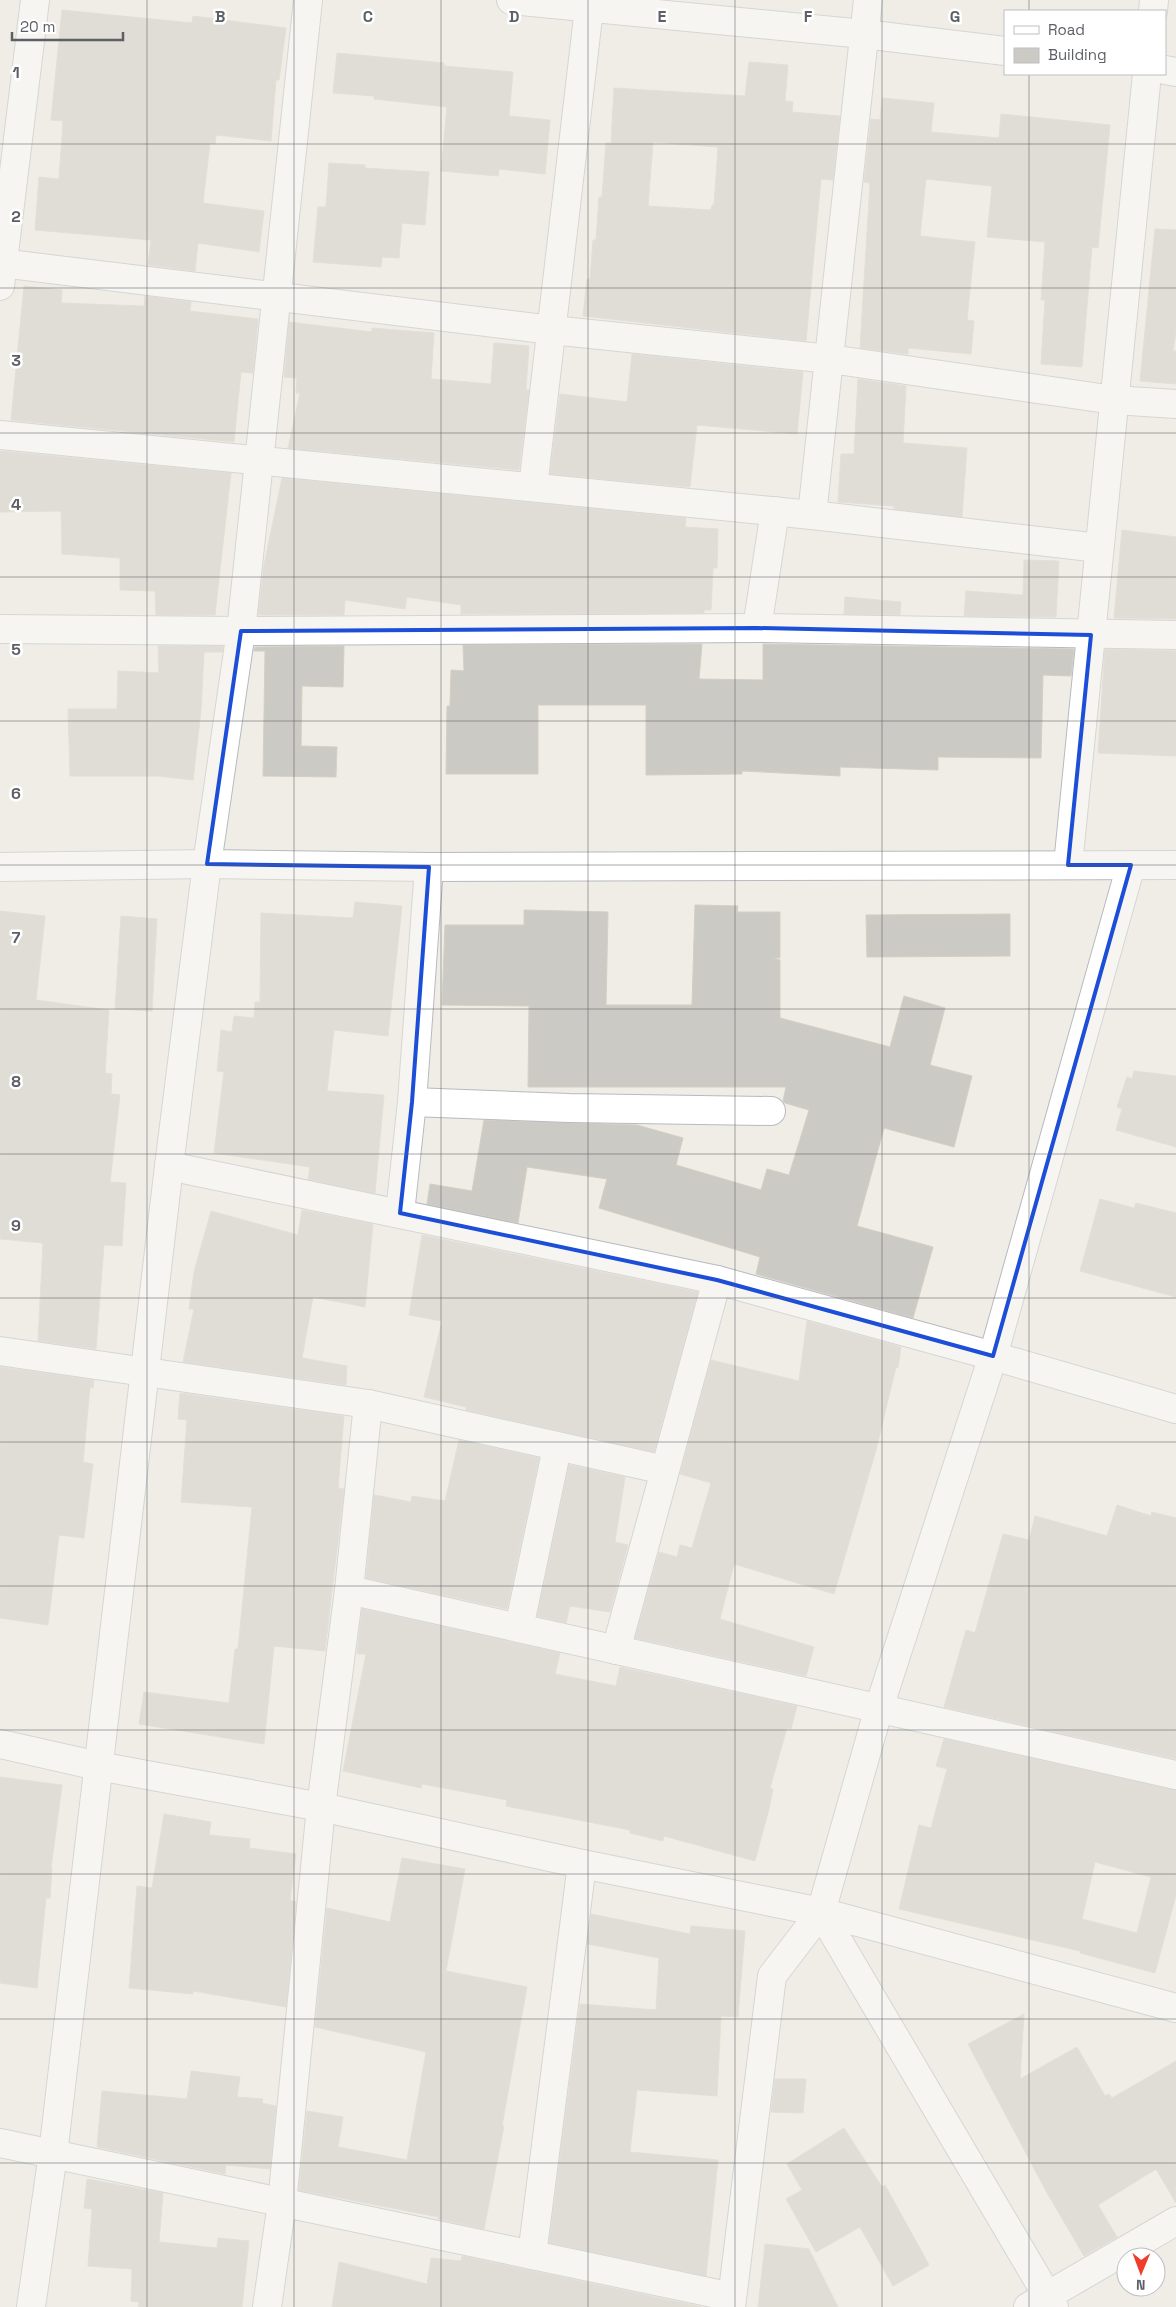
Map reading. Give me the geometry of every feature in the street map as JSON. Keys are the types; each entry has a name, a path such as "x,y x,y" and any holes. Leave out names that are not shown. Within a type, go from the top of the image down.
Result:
{"street":[{"path":"36,0 1,271 276,297 552,330 830,358 1114,400 1176,404"},
{"path":"32,2307 53,2154 169,1166 207,864 240,631 308,0"},
{"path":"511,0 590,4 1004,51"},
{"path":"812,515 868,0"},
{"path":"533,487 590,4"},
{"path":"1068,864 1147,75"},
{"path":"0,435 775,511 1099,548"},
{"path":"757,628 775,511"},
{"path":"0,629 240,631 757,628 1176,635"},
{"path":"0,868 207,864 429,867 1176,865"},
{"path":"0,2144 532,2255 732,2302 772,1976 821,1912 879,1708 993,1356 1131,865"},
{"path":"400,1213 412,1102 429,867"},
{"path":"412,1102 569,1108 771,1110"},
{"path":"169,1166 717,1280 993,1356 1176,1410"},
{"path":"616,1650 717,1280"},
{"path":"0,1351 368,1404 557,1448 665,1470"},
{"path":"268,2307 282,2203 321,1807 349,1590 368,1404"},
{"path":"519,1628 557,1448"},
{"path":"349,1590 1176,1775"},
{"path":"0,1744 98,1766 321,1807 582,1864 821,1912 1176,2008"},
{"path":"532,2255 582,1864"},
{"path":"821,1912 1043,2303 1176,2221"}],"highlighted area":[{"path":"757,628 1091,635 1068,865 1131,865 993,1356 717,1280 400,1213 412,1102 429,867 207,864 241,631"}],"building":[{"path":"62,10 192,23 193,16 286,28 279,80 276,80 271,141 216,135 215,144 210,143 203,203 264,211 259,252 198,243 195,271 148,265 151,240 35,230 39,177 59,179 63,121 51,120"},
{"path":"337,53 444,63 444,66 513,72 509,116 550,120 545,174 499,169 498,176 441,171 447,107 374,99 374,96 333,93"},
{"path":"749,62 788,65 785,101 793,102 792,112 840,116 833,180 821,179 806,341 583,316 587,279 590,279 593,240 596,240 599,197 602,197 606,143 611,143 614,88 745,96","holes":["653,142 718,147 714,205 712,205 711,210 648,206"]},
{"path":"882,98 934,103 931,132 999,138 1001,114 1110,125 1098,248 1092,247 1082,367 1041,364 1045,300 1041,300 1045,242 987,237 992,186 926,179 920,236 975,242 967,320 974,321 971,354 908,348 908,354 860,348 870,183 864,182 871,119 880,120"},
{"path":"329,163 365,165 365,168 429,172 425,225 402,223 399,258 382,257 381,267 313,262 318,207 326,207"},
{"path":"1155,229 1176,230 1176,332 1173,351 1176,351 1176,384 1140,381"},
{"path":"24,286 62,290 61,303 144,306 145,296 191,302 190,311 258,319 253,373 241,372 234,442 11,420"},
{"path":"289,322 372,332 372,328 434,333 431,379 491,384 494,343 529,346 526,390 529,390 519,470 288,448 300,393 296,393 297,378 284,377"},
{"path":"632,354 803,372 797,434 697,425 690,487 550,474 560,394 627,402"},
{"path":"858,379 906,386 903,443 967,448 962,517 894,509 894,506 838,502 841,454 854,454"},
{"path":"0,451 231,473 215,615 156,615 155,591 120,590 120,558 62,554 61,511 0,512"},
{"path":"282,478 686,518 685,527 718,529 717,568 713,568 711,610 704,610 704,613 461,614 461,605 407,597 405,609 345,600 344,615 258,615 264,565"},
{"path":"1122,530 1176,537 1176,619 1114,618"},
{"path":"1024,560 1059,561 1056,617 964,616 966,591 1023,595"},
{"path":"845,597 901,602 900,615 844,614"},
{"path":"702,644 699,679 763,680 763,644 1074,649 1071,676 1043,675 1041,758 938,757 938,770 840,767 840,776 742,771 742,774 646,775 646,705 538,705 538,774 446,774 447,706 450,706 451,670 464,671 463,645"},
{"path":"158,646 223,646 222,652 204,652 201,711 193,780 158,776 70,776 68,709 117,709 118,671 159,673"},
{"path":"344,646 343,687 302,686 301,746 337,747 336,777 263,776 265,651 254,651 255,647"},
{"path":"1105,649 1176,651 1176,756 1098,753"},
{"path":"355,902 402,906 388,1036 334,1030 327,1091 384,1095 375,1193 308,1179 310,1167 214,1153 224,1072 217,1071 221,1030 232,1032 234,1016 254,1018 255,1002 260,1002 261,913 353,918"},
{"path":"695,905 738,906 737,912 780,912 780,958 773,958 780,960 780,1018 890,1047 904,996 945,1008 930,1065 972,1076 954,1147 884,1128 857,1226 933,1247 913,1318 756,1274 760,1257 599,1208 607,1179 527,1167 518,1223 427,1204 430,1184 472,1191 484,1120 637,1125 683,1138 676,1165 761,1190 767,1169 789,1175 809,1110 783,1101 786,1087 528,1087 529,1006 442,1005 445,925 524,925 524,910 608,912 606,1005 692,1005"},
{"path":"0,911 45,916 36,1000 109,1010 105,1073 112,1074 111,1094 120,1095 110,1182 126,1183 122,1246 104,1245 96,1349 38,1341 43,1243 0,1239"},
{"path":"1010,914 1010,956 867,957 866,915"},
{"path":"121,916 157,919 152,1011 115,1009"},
{"path":"1134,1071 1176,1076 1176,1147 1116,1130 1122,1109 1117,1107 1127,1077 1132,1079"},
{"path":"1100,1199 1134,1208 1136,1203 1176,1213 1176,1297 1080,1271"},
{"path":"302,1210 373,1224 365,1307 313,1297 302,1358 347,1366 346,1385 183,1362 194,1309 189,1309 194,1272 211,1211 298,1235"},
{"path":"422,1235 698,1292 654,1452 466,1410 466,1407 424,1397 442,1321 409,1315"},
{"path":"807,1321 901,1347 898,1368 896,1367 876,1450 834,1594 734,1564 720,1619 814,1647 806,1676 635,1638 659,1552 677,1557 680,1545 692,1548 711,1483 680,1474 711,1360 799,1381"},
{"path":"0,1367 94,1380 93,1388 90,1387 83,1462 93,1464 84,1538 59,1535 48,1625 0,1618"},
{"path":"180,1393 344,1416 338,1488 344,1489 325,1651 274,1646 264,1744 139,1724 144,1692 229,1703 235,1649 238,1649 252,1507 181,1502 187,1420 178,1419"},
{"path":"459,1440 539,1458 507,1609 366,1578 374,1495 411,1502 412,1496 445,1501"},
{"path":"569,1465 625,1477 615,1542 628,1545 610,1612 570,1606 566,1623 537,1616"},
{"path":"1117,1505 1151,1516 1152,1512 1176,1518 1176,1759 944,1707 966,1630 975,1633 1003,1534 1029,1540 1035,1516 1107,1536"},
{"path":"362,1609 560,1653 555,1674 616,1686 620,1667 797,1706 791,1729 787,1728 770,1788 773,1789 769,1809 755,1861 664,1836 663,1841 630,1833 630,1830 506,1806 507,1800 422,1784 421,1788 343,1771 366,1654 357,1654"},
{"path":"944,1739 1176,1790 1176,1895 1155,1973 1080,1953 1080,1951 899,1909 919,1825 931,1828 947,1769 936,1766","holes":["1095,1862 1151,1877 1137,1933 1082,1919"]},
{"path":"0,1777 62,1785 51,1868 50,1898 46,1898 37,1988 0,1983"},
{"path":"164,1814 211,1822 209,1835 250,1839 249,1848 296,1854 290,1900 296,1902 286,2007 193,1991 193,1994 129,1988 137,1886 152,1888"},
{"path":"402,1858 465,1869 446,1971 527,1987 502,2126 504,2126 484,2229 438,2219 438,2217 299,2190 307,2111 343,2117 338,2147 407,2160 426,2052 315,2027 327,1908 390,1922"},
{"path":"591,1914 690,1934 691,1926 745,1931 738,2017 721,2016 717,2096 637,2090 630,2152 718,2160 706,2276 549,2243 580,2004 656,2010 659,1958 588,1944"},
{"path":"1024,2014 1020,2079 1077,2047 1105,2096 1109,2094 1112,2098 1176,2061 1176,2203 1156,2169 1098,2205 1117,2237 1084,2256 1046,2191 968,2044"},
{"path":"191,2071 240,2077 237,2097 263,2099 262,2103 276,2106 270,2169 226,2165 225,2174 97,2147 102,2091 187,2099"},
{"path":"775,2079 806,2079 803,2113 771,2112"},
{"path":"844,2128 882,2187 885,2185 929,2265 893,2286 860,2227 816,2252 786,2199 802,2190 787,2164"},
{"path":"87,2179 163,2193 159,2242 217,2248 218,2238 249,2241 242,2307 138,2307 139,2302 131,2301 132,2269 88,2266 92,2209 84,2208"},
{"path":"765,2244 809,2249 838,2307 758,2307"},
{"path":"462,2256 702,2307 332,2307 339,2262 427,2284 431,2258 461,2261"}]}
